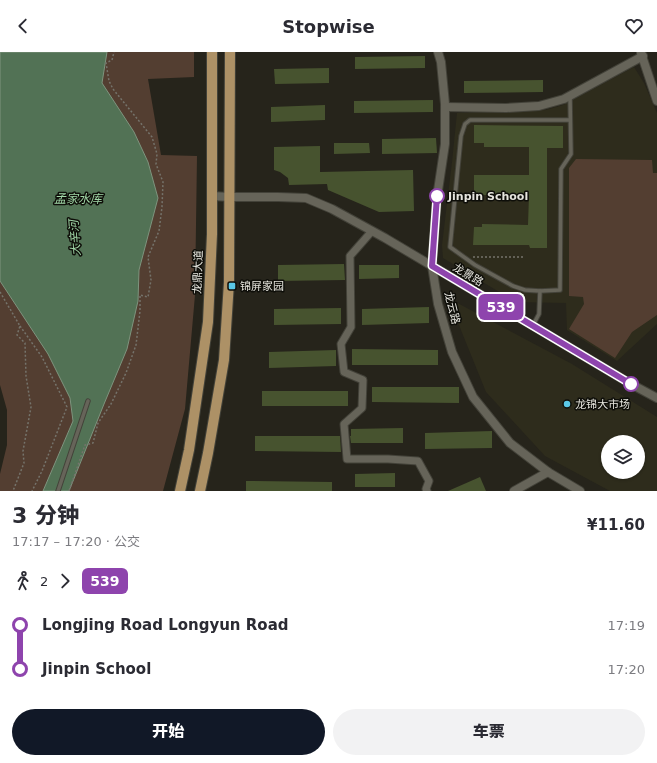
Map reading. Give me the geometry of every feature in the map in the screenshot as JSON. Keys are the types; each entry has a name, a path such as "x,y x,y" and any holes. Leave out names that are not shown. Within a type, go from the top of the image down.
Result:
{"main road":[{"name":"龙鼎大道","path":"180,491 189,450 208,322 212,234 212,52"},
{"path":"200,491 224,360 229,282 230,52"}],"street":[{"name":"龙云路","path":"438,52 441,62 445,107 445,144 437,197 432,266 438,304 452,352 473,397 510,443 548,472 580,491"},
{"path":"445,107 506,108 539,106 570,96 642,54 657,101"},
{"name":"龙景路","path":"212,196 306,198 332,209 657,398"},
{"path":"372,231 350,256 351,328 341,344 341,351 344,372 363,380 362,408 344,424 347,459 418,461 429,481 426,489 427,491"},
{"path":"514,491 548,472"}],"lane":[{"path":"570,96 571,154 561,169 560,290 525,290 513,286 475,265 450,246 461,136 465,124 470,120 570,120"},
{"path":"533,326 539,314 540,291"},
{"path":"58,491 88,401"}],"path":[{"path":"69,491 85,445 93,443 98,423 111,404 126,373 136,345 140,311 140,295 148,297 151,280 148,257 159,231 162,207 162,182 156,164 157,154 152,137 113,89 109,81 106,63 112,60 114,52"},
{"path":"463,257 525,257"},
{"path":"0,292 18,323 42,357 67,407 42,471 32,491"},
{"path":"13,491 24,463 23,451 32,407 26,376 25,343 17,335 20,326 18,323"}],"shaded area":[{"path":"0,52 194,52 194,77 148,79 161,155 197,156 195,295 185,409 163,491 0,491 0,474 7,445 7,410 0,385"},
{"path":"634,67 644,83 657,113 657,324 617,361 567,330 566,303 516,302 443,258 442,245 457,113 546,110 563,105"},
{"path":"576,159 652,160 653,173 657,173 657,315 632,332 615,358 569,329 584,304 583,297 569,296 569,168"},
{"name":"龙锦大市场","path":"448,298 572,364 657,417 657,491 610,491 545,456 486,392"}],"water":[{"name":"孟家水库","path":"0,52 107,52 102,83 134,132 148,162 158,198 139,270 138,301 127,349 69,491 43,491 73,421 70,398 48,354 0,281"}],"building":[{"path":"425,56 425,68 355,69 355,57"},
{"path":"329,68 329,83 275,84 274,69"},
{"path":"543,80 543,92 464,93 464,81"},
{"path":"433,100 433,112 354,113 354,101"},
{"path":"325,105 325,120 271,122 271,107"},
{"path":"474,125 563,126 563,148 547,148 547,248 530,248 529,245 473,245 474,227 482,227 482,224 528,225 529,195 474,195 474,175 529,175 529,147 484,147 484,143 474,143"},
{"path":"436,138 437,153 382,154 382,139"},
{"path":"334,143 369,143 370,153 334,154"},
{"path":"320,146 320,172 413,170 414,211 379,212 328,190 327,184 289,185 288,178 280,172 274,170 274,147"},
{"path":"344,264 345,280 278,281 278,265"},
{"path":"359,265 399,265 399,278 359,279"},
{"path":"429,307 429,323 362,325 362,309"},
{"path":"341,308 341,324 274,325 274,309"},
{"path":"352,349 438,350 438,365 352,365"},
{"path":"336,350 336,366 269,368 269,352"},
{"path":"372,387 459,387 459,403 372,402"},
{"path":"262,391 348,391 348,406 262,406"},
{"path":"403,428 403,443 351,443 351,429"},
{"path":"492,431 492,448 425,449 425,433"},
{"path":"255,436 340,436 341,452 255,451"},
{"path":"395,473 395,487 355,487 355,474"},
{"path":"480,477 486,491 448,491"},
{"path":"246,481 332,482 332,491 246,491"}],"bus line":[{"name":"539","path":"437,196 432,266 631,384"}],"place":[{"name":"Jinpin School","path":"437,196"},
{"name":"锦屏家园","path":"232,286"},
{"name":"龙锦大市场","path":"567,404"}],"water label":[{"name":"大辛河","path":"75,238"}]}
